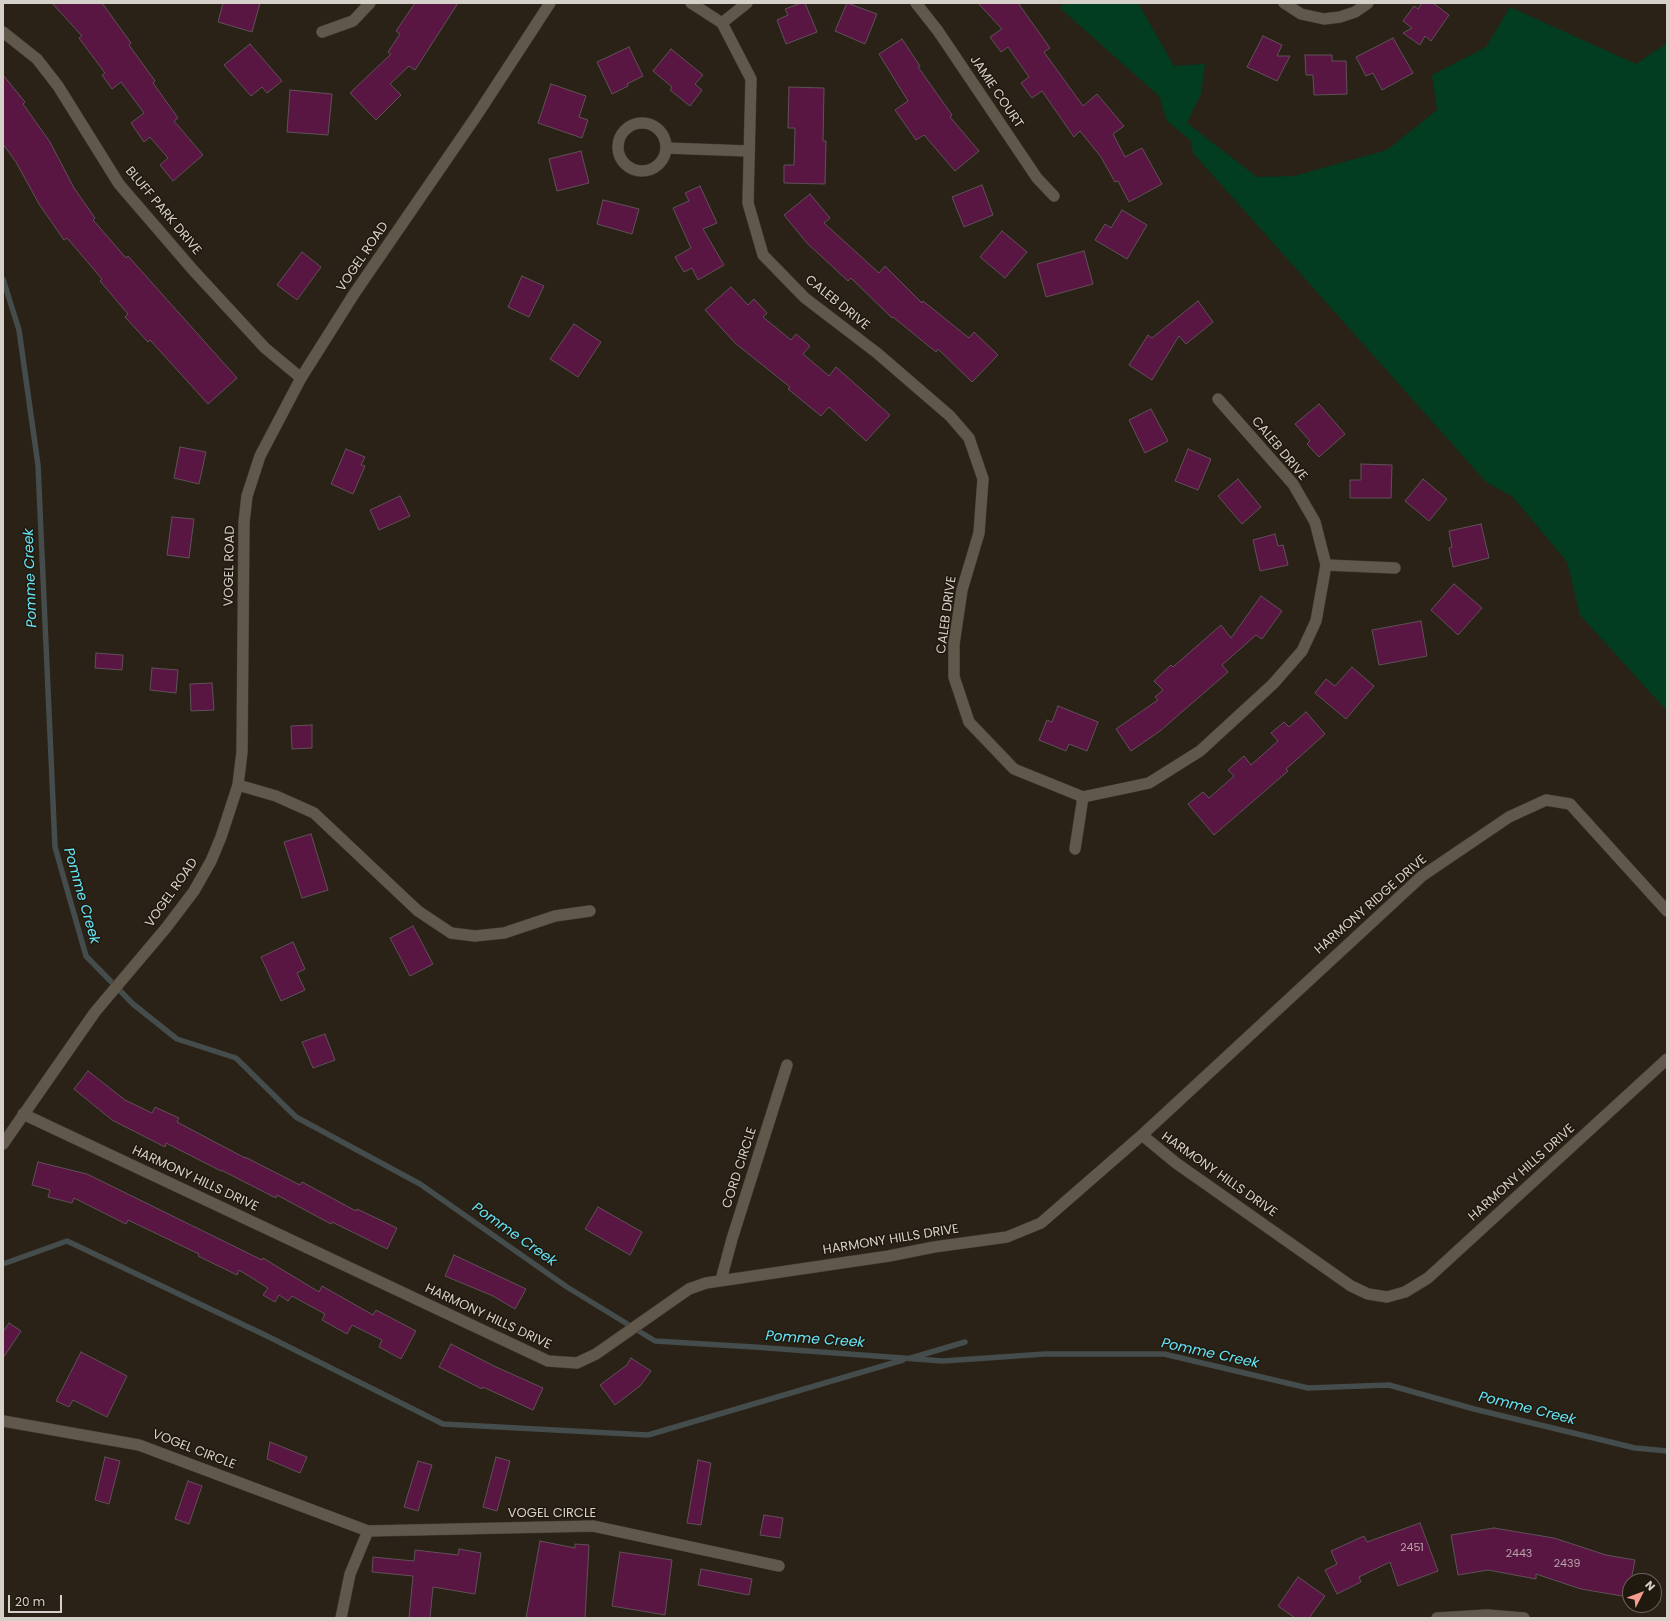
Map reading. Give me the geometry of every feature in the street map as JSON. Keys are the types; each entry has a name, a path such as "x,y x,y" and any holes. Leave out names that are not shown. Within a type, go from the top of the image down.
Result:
{"street":[{"path":"322,32 353,21 370,3"},
{"name":"VOGEL ROAD","path":"3,1144 95,1012 134,964 166,928 194,891 211,861 221,837 238,785 242,752 244,522 247,496 260,456 301,378 354,294 477,115 550,3"},
{"name":"CALEB DRIVE","path":"692,3 722,24 751,79 748,151 748,203 763,255 805,298 877,353 950,416 969,438 983,479 980,533 962,590 954,644 954,677 970,722 1014,769 1083,797 1149,782 1200,751 1273,684 1302,651 1316,622 1326,565 1315,522 1293,484 1218,399"},
{"path":"722,24 748,3"},
{"name":"JAMIE COURT","path":"916,3 938,31 1038,178 1054,196"},
{"path":"1284,3 1301,14 1324,19 1340,17 1355,12 1368,3"},
{"name":"BLUFF PARK DRIVE","path":"3,32 37,59 58,86 119,184 193,270 265,348 301,378"},
{"path":"640,122 650,124 659,129 664,138 666,148 664,157 657,165 648,170 638,171 629,167 622,160 618,151 618,140 623,131 630,125 640,122"},
{"path":"666,148 748,151"},
{"path":"1326,565 1396,568"},
{"path":"238,785 276,796 314,813 418,911 451,933 475,936 504,933 555,916 590,911"},
{"path":"1075,849 1083,797"},
{"name":"HARMONY RIDGE DRIVE","path":"1142,1135 1422,876 1508,817 1546,800 1570,804 1667,911"},
{"name":"HARMONY HILLS DRIVE","path":"23,1114 548,1361 577,1363 596,1354 689,1289 721,1280 1007,1237 1041,1223 1142,1135 1176,1164 1351,1286 1368,1294 1387,1298 1405,1292 1428,1278 1667,1059"},
{"name":"CORD CIRCLE","path":"721,1280 732,1239 787,1065"},
{"name":"VOGEL CIRCLE","path":"3,1421 139,1444 368,1531 593,1526 779,1566"},
{"path":"341,1618 350,1574 368,1531"},
{"path":"1437,1618 1487,1615 1524,1618"}],"green space":[{"path":"1064,3 1138,3 1174,66 1205,64 1201,94 1187,123 1257,177 1294,176 1387,150 1437,110 1432,75 1486,47 1510,7 1636,64 1667,43 1667,711 1580,615 1567,562 1513,497 1486,482 1193,153 1191,141 1167,121 1159,96 1060,8"}],"building":[{"path":"52,3 102,3 131,43 129,45 155,81 153,83 178,118 174,121 203,155 173,181 160,165 168,158 150,137 144,142 131,123 144,113 121,82 112,89 102,75 105,73 79,38 82,36"},
{"path":"223,3 260,3 252,32 218,22"},
{"path":"415,3 458,3 415,70 409,66 390,84 401,95 376,120 350,93 391,54 388,52 400,34 396,31"},
{"path":"805,3 817,32 786,44 777,20 788,15 785,9"},
{"path":"847,3 877,14 865,44 835,31"},
{"path":"978,3 1018,3 1050,48 1044,52 1083,106 1097,94 1124,126 1113,134 1125,157 1142,148 1162,184 1129,202 1118,181 1115,182 1101,157 1080,131 1074,137 1042,91 1032,98 1021,83 1029,77 1008,47 1001,52 990,37 1002,29"},
{"path":"1422,3 1433,3 1449,15 1431,41 1425,36 1420,45 1403,33 1412,28 1403,21 1414,6 1418,9"},
{"path":"1263,36 1282,45 1277,56 1290,56 1277,81 1247,67"},
{"path":"1393,38 1413,73 1382,90 1373,73 1366,76 1356,57"},
{"path":"902,39 920,66 918,67 952,115 950,117 979,151 955,171 924,135 916,140 895,110 908,101 879,54"},
{"path":"250,44 282,81 267,93 262,87 251,96 224,65"},
{"path":"629,47 643,76 612,94 597,62"},
{"path":"671,49 703,75 695,84 702,90 690,106 670,90 672,87 653,71"},
{"path":"1305,55 1332,55 1332,61 1346,61 1347,94 1314,95 1313,75 1306,75"},
{"path":"3,75 25,102 23,104 50,142 74,188 95,218 93,220 126,258 128,256 237,378 208,404 150,340 148,342 125,317 128,314 100,281 102,279 67,238 64,240 39,204 16,162 3,144"},
{"path":"551,84 586,96 579,117 588,120 582,138 538,123"},
{"path":"789,87 824,88 823,141 826,141 825,184 784,183 784,165 794,165 795,128 788,128"},
{"path":"290,90 332,94 328,135 287,132"},
{"path":"581,151 589,183 557,191 549,159"},
{"path":"982,185 993,215 964,227 952,197"},
{"path":"700,186 717,223 703,229 724,265 698,280 692,268 684,272 675,257 691,248 673,208 689,201 685,193"},
{"path":"810,194 830,218 824,223 879,273 885,266 922,303 923,301 969,338 974,332 998,355 972,382 938,349 936,352 893,317 892,318 851,278 848,281 807,243 784,215"},
{"path":"603,200 639,209 632,234 597,224"},
{"path":"1122,210 1147,225 1127,259 1095,240 1105,224 1111,228"},
{"path":"1002,231 1027,252 1005,278 980,257"},
{"path":"1084,251 1093,284 1046,297 1037,264"},
{"path":"302,252 321,267 297,300 277,285"},
{"path":"522,276 544,286 529,317 508,307"},
{"path":"731,287 748,305 754,299 767,313 763,317 791,340 796,334 810,346 803,354 829,376 836,367 890,415 866,441 829,407 821,416 788,389 790,387 735,343 705,310"},
{"path":"1198,301 1213,322 1186,344 1179,336 1152,380 1129,365 1148,335 1152,338"},
{"path":"574,324 601,342 578,377 550,359"},
{"path":"1319,404 1345,434 1319,457 1307,444 1310,441 1295,424"},
{"path":"1151,409 1168,441 1145,453 1129,420"},
{"path":"180,447 206,452 199,484 174,478"},
{"path":"346,449 365,457 361,465 365,466 353,494 331,484"},
{"path":"1188,449 1211,459 1198,490 1175,481"},
{"path":"1361,464 1392,465 1391,498 1350,498 1350,480 1361,480"},
{"path":"1238,479 1261,507 1242,524 1218,496"},
{"path":"1423,479 1447,499 1429,521 1405,501"},
{"path":"400,496 410,516 379,530 370,510"},
{"path":"172,517 194,519 189,558 167,555"},
{"path":"1481,524 1489,558 1453,567 1449,548 1452,547 1449,531"},
{"path":"1275,534 1278,546 1283,545 1288,565 1260,571 1253,540"},
{"path":"1454,584 1482,608 1458,635 1431,610"},
{"path":"1261,596 1282,611 1262,639 1256,635 1222,665 1228,672 1160,731 1131,751 1116,729 1158,700 1155,697 1163,690 1154,681 1171,665 1173,667 1221,625 1231,638"},
{"path":"1421,621 1427,656 1379,665 1372,630"},
{"path":"96,653 123,655 122,670 95,668"},
{"path":"1352,667 1374,686 1346,719 1315,693 1326,679 1335,686"},
{"path":"152,668 178,670 176,693 150,690"},
{"path":"212,683 214,710 191,711 190,684"},
{"path":"1058,706 1098,722 1087,751 1069,744 1066,751 1039,740 1047,720 1052,722"},
{"path":"1306,712 1325,734 1286,769 1288,771 1214,835 1188,804 1203,792 1209,798 1234,776 1228,770 1244,756 1251,765 1278,741 1271,733 1284,722 1289,727"},
{"path":"312,725 312,748 292,749 291,726"},
{"path":"311,834 328,890 302,898 284,842"},
{"path":"413,926 433,964 410,976 390,938"},
{"path":"293,942 305,969 297,973 305,990 281,1001 261,957"},
{"path":"325,1034 335,1060 313,1068 302,1042"},
{"path":"88,1071 125,1100 152,1113 155,1107 179,1118 177,1122 245,1158 300,1185 302,1182 356,1211 357,1209 397,1228 387,1249 332,1222 331,1224 277,1195 276,1198 166,1143 165,1147 112,1120 74,1089"},
{"path":"38,1162 87,1174 262,1260 263,1258 319,1292 322,1286 373,1315 376,1310 416,1331 401,1359 379,1347 382,1340 352,1325 347,1334 322,1320 325,1314 292,1296 288,1301 279,1295 275,1302 263,1295 268,1288 239,1270 237,1275 198,1256 199,1254 128,1220 126,1224 74,1198 72,1203 48,1197 50,1190 32,1185"},
{"path":"598,1207 642,1232 630,1255 585,1229"},
{"path":"454,1255 526,1289 515,1309 493,1296 445,1276"},
{"path":"9,1323 21,1331 3,1358 3,1332"},
{"path":"451,1344 494,1366 543,1388 533,1410 483,1387 482,1389 439,1367"},
{"path":"81,1352 127,1376 107,1417 73,1400 69,1407 56,1401"},
{"path":"631,1358 651,1371 640,1386 615,1405 600,1385 627,1365"},
{"path":"270,1442 307,1457 300,1473 267,1459"},
{"path":"105,1457 120,1461 109,1504 95,1500"},
{"path":"496,1457 510,1461 497,1511 483,1507"},
{"path":"698,1460 711,1463 701,1525 687,1523"},
{"path":"418,1461 432,1465 418,1511 404,1507"},
{"path":"188,1481 202,1486 189,1524 175,1519"},
{"path":"764,1515 783,1518 780,1538 760,1535"},
{"path":"1420,1523 1438,1571 1398,1586 1390,1562 1359,1577 1361,1582 1337,1594 1325,1570 1337,1564 1331,1551 1364,1536 1367,1542"},
{"path":"1494,1528 1554,1538 1606,1555 1635,1560 1633,1573 1622,1573 1622,1596 1581,1589 1536,1574 1536,1579 1488,1570 1458,1575 1451,1535"},
{"path":"540,1541 575,1548 575,1544 589,1545 585,1618 526,1618"},
{"path":"459,1549 481,1553 475,1594 433,1587 430,1618 409,1618 413,1576 372,1572 373,1557 414,1561 415,1550 458,1555"},
{"path":"620,1552 672,1560 665,1615 612,1606"},
{"path":"701,1569 752,1579 749,1595 698,1585"},
{"path":"1298,1577 1325,1596 1309,1618 1295,1618 1278,1606"}],"waterway":[{"name":"Pomme Creek","path":"3,279 19,330 38,465 55,847 86,956 133,1004 177,1039 236,1058 296,1117 420,1184 567,1287 655,1341 943,1361 1045,1354 1164,1354 1308,1388 1389,1385 1474,1409 1635,1448 1667,1451"},
{"path":"3,1264 67,1241 265,1335 443,1424 648,1435 903,1360"},
{"path":"911,1358 965,1342"}]}
